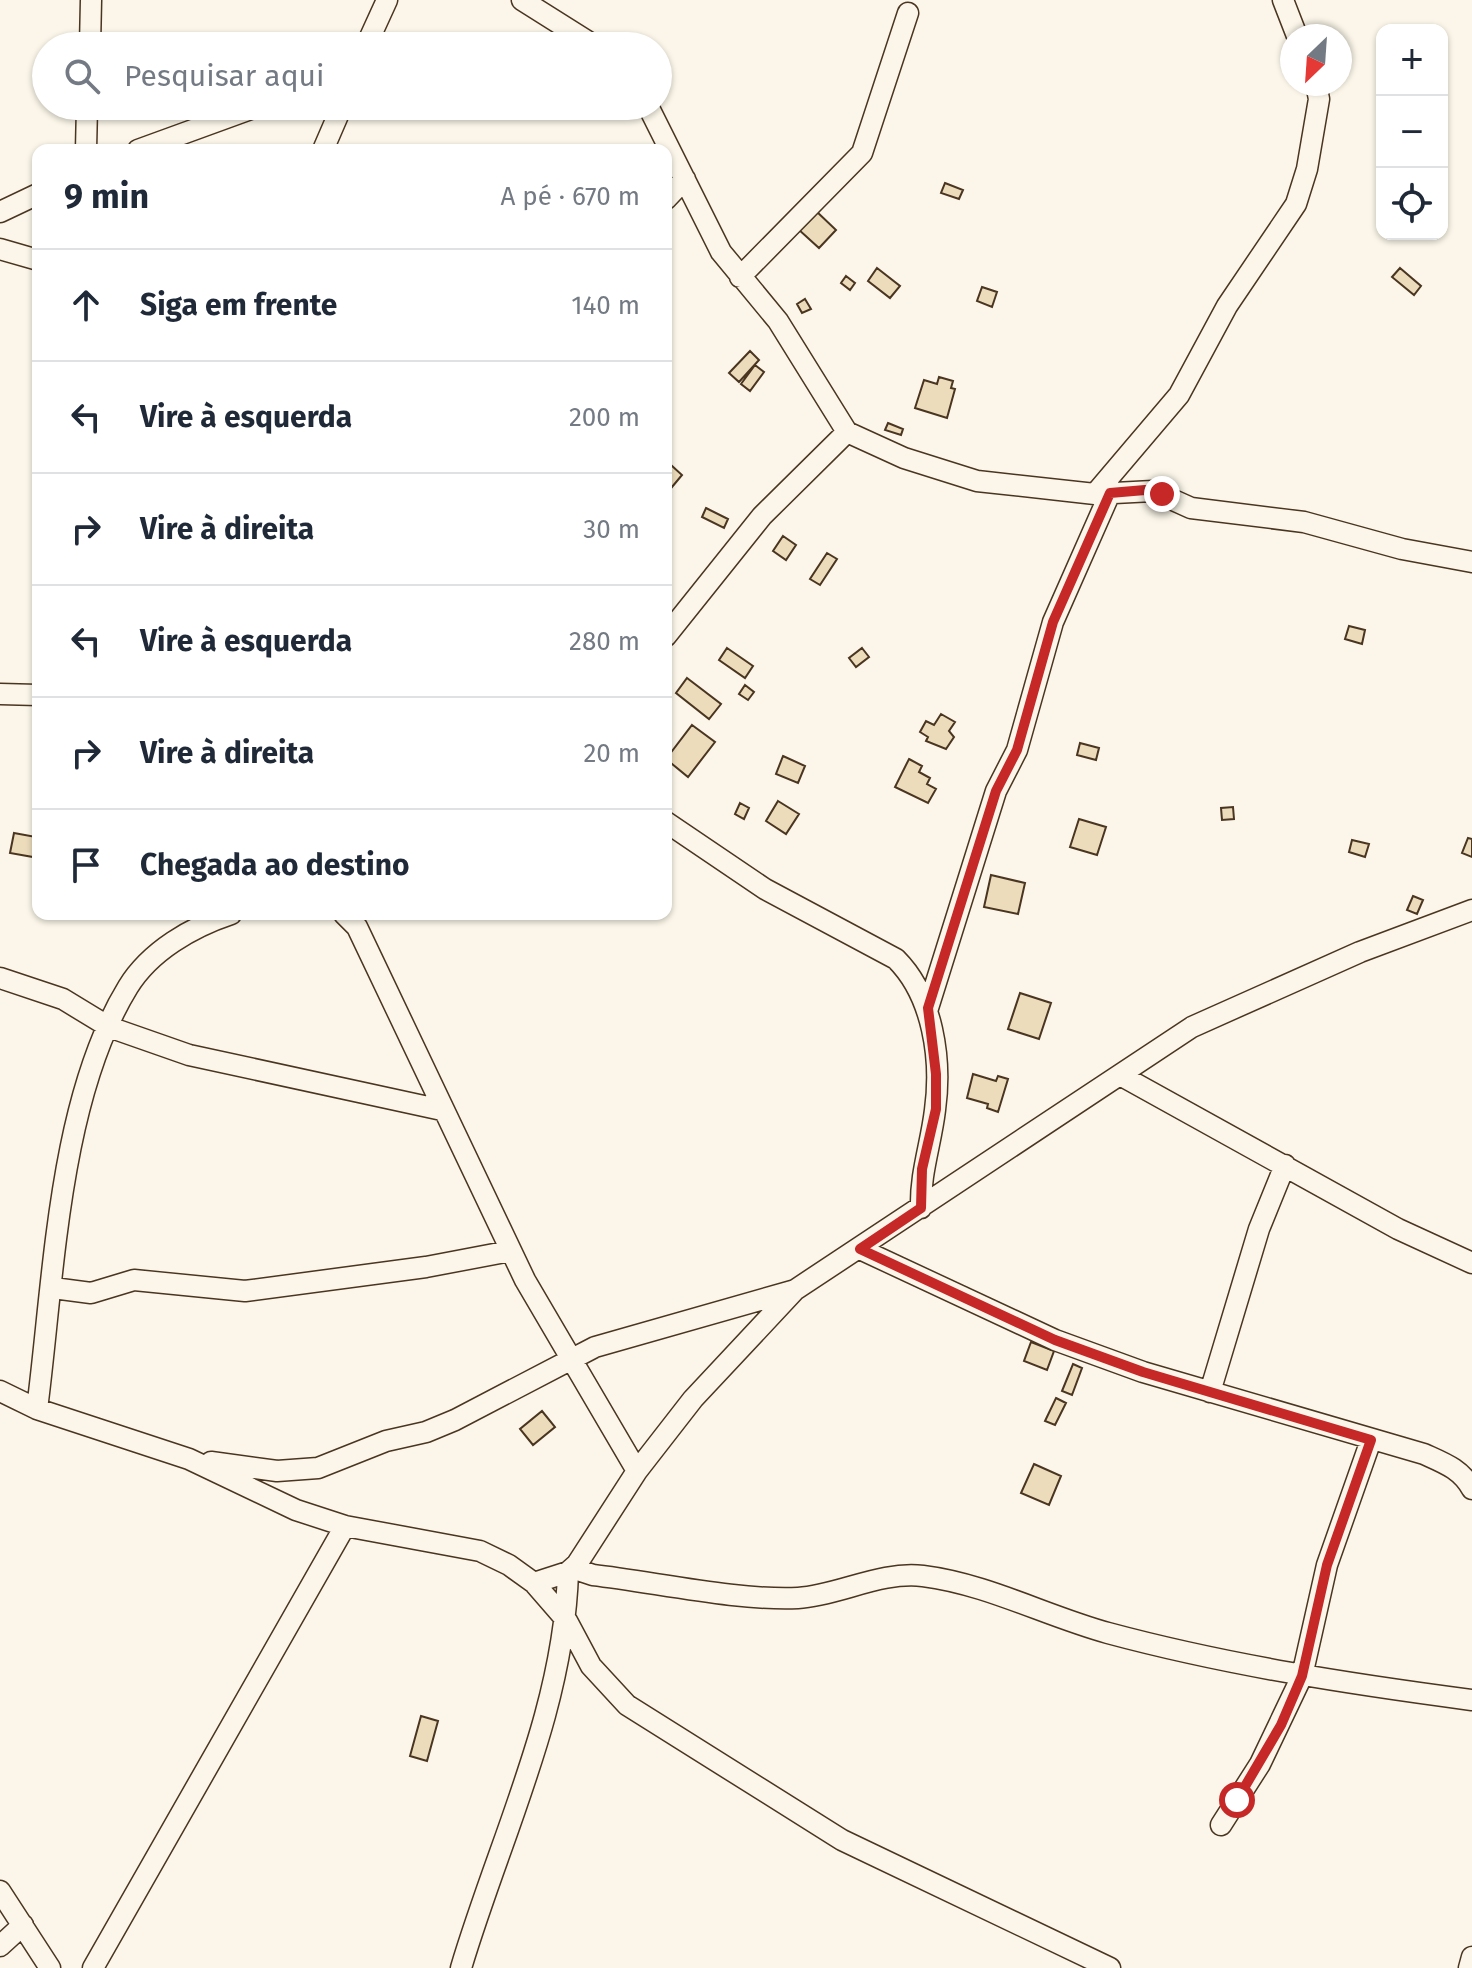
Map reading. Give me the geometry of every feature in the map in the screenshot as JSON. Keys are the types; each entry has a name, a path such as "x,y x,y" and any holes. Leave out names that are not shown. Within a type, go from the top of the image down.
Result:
{"street":[{"path":"90,32 91,0"},
{"path":"372,32 387,0"},
{"path":"522,0 573,32"},
{"path":"1283,0 1292,24"},
{"path":"740,277 862,153 908,13"},
{"path":"928,1008 996,791 1017,750 1053,622 1102,494 1179,395 1227,306 1296,204 1307,169 1318,96"},
{"path":"86,144 87,120"},
{"path":"154,144 220,120"},
{"path":"325,144 331,120"},
{"path":"655,120 667,144"},
{"path":"672,153 721,252 778,321 847,432 904,458 977,481 1102,494 1153,491 1191,508 1304,522 1402,549 1472,562"},
{"path":"672,193 685,179"},
{"path":"0,212 32,197"},
{"path":"0,249 32,258"},
{"path":"672,628 762,516 847,432"},
{"path":"0,694 32,695"},
{"path":"672,826 765,889 896,959 910,974 928,1008 936,1074 936,1109 922,1169 921,1208"},
{"path":"461,1968 539,1744 567,1621 573,1568 637,1471 693,1399 795,1290 1163,1044 1231,1009 1360,952 1472,910"},
{"path":"37,1409 67,1168 78,1117 109,1027 128,987 159,953 183,935 217,920"},
{"path":"350,920 357,927 510,1251 637,1471"},
{"path":"910,974 939,970"},
{"path":"0,978 63,999 109,1027 189,1055 442,1110"},
{"path":"1120,1075 1398,1229 1472,1263"},
{"path":"1210,1392 1259,1229 1285,1165"},
{"path":"860,1249 1055,1340 1210,1392 1424,1454 1454,1467 1466,1477 1472,1489"},
{"path":"53,1288 91,1293 134,1280 245,1291 510,1251"},
{"path":"189,1459 277,1471 318,1468 386,1441 426,1432 455,1420 569,1358 655,1328 795,1290"},
{"path":"0,1391 37,1409 189,1459 296,1510 345,1526 480,1551 509,1565 534,1583 567,1621 591,1666 627,1705 842,1840 1110,1968"},
{"path":"1221,1825 1260,1764 1302,1676 1327,1565 1371,1440"},
{"path":"93,1968 345,1526"},
{"path":"534,1583 573,1568 593,1575 796,1598 832,1593 881,1579 920,1576 969,1585 1049,1616 1111,1634 1302,1676 1472,1700"},
{"path":"553,1683 591,1666"},
{"path":"0,1891 50,1968"},
{"path":"0,1946 23,1925"},
{"path":"1469,1968 1472,1957"}],"building":[{"path":"945,183 963,190 959,199 941,193"},
{"path":"815,210 836,230 819,248 798,229"},
{"path":"877,268 900,286 890,298 868,281"},
{"path":"1400,268 1421,286 1414,295 1392,277"},
{"path":"846,276 855,283 850,290 841,283"},
{"path":"982,287 997,292 992,307 977,301"},
{"path":"805,299 811,309 802,313 797,304"},
{"path":"750,351 759,360 739,382 729,373"},
{"path":"755,365 764,372 750,391 741,384"},
{"path":"939,377 953,381 951,388 955,389 947,418 915,408 924,380 937,384"},
{"path":"888,423 903,429 901,435 885,430"},
{"path":"672,466 682,475 672,487"},
{"path":"706,508 728,519 724,528 702,517"},
{"path":"783,536 796,545 786,560 773,551"},
{"path":"827,553 837,559 820,585 810,579"},
{"path":"1349,626 1365,630 1362,644 1345,639"},
{"path":"727,648 753,666 745,678 719,660"},
{"path":"862,648 869,657 856,667 849,658"},
{"path":"687,678 721,704 709,719 676,693"},
{"path":"745,685 754,692 748,700 739,694"},
{"path":"941,714 955,722 949,731 954,737 946,749 926,741 928,737 920,732 926,721 934,725"},
{"path":"692,725 715,742 688,777 672,764 672,751"},
{"path":"1080,743 1099,748 1096,760 1077,755"},
{"path":"783,756 805,766 798,783 776,774"},
{"path":"909,759 922,766 919,772 930,778 927,784 936,789 928,803 895,787"},
{"path":"778,801 799,814 786,834 766,821"},
{"path":"740,803 749,808 744,819 735,814"},
{"path":"1233,807 1234,819 1222,820 1221,808"},
{"path":"1079,819 1106,827 1097,855 1070,847"},
{"path":"14,833 32,836 32,857 10,853"},
{"path":"1468,838 1472,839 1472,857 1462,853"},
{"path":"1352,840 1369,844 1365,857 1349,852"},
{"path":"991,875 1025,883 1018,914 984,907"},
{"path":"1413,896 1423,900 1417,914 1407,910"},
{"path":"1020,993 1051,1003 1039,1039 1008,1029"},
{"path":"973,1074 996,1081 998,1076 1008,1079 998,1112 987,1108 988,1104 967,1098"},
{"path":"1031,1342 1054,1351 1047,1370 1024,1361"},
{"path":"1073,1364 1082,1368 1072,1395 1062,1391"},
{"path":"1056,1398 1066,1403 1055,1425 1045,1421"},
{"path":"542,1411 555,1427 533,1445 520,1429"},
{"path":"1034,1464 1061,1476 1049,1505 1021,1493"},
{"path":"421,1716 438,1721 427,1761 410,1756"}],"route":[{"path":"1162,494 1145,490 1110,493 1059,608 1017,750 996,791 968,872 928,1008 936,1074 936,1109 922,1169 921,1208 860,1249 1055,1340 1143,1372 1371,1440 1327,1565 1302,1676 1281,1725 1237,1800"}]}
